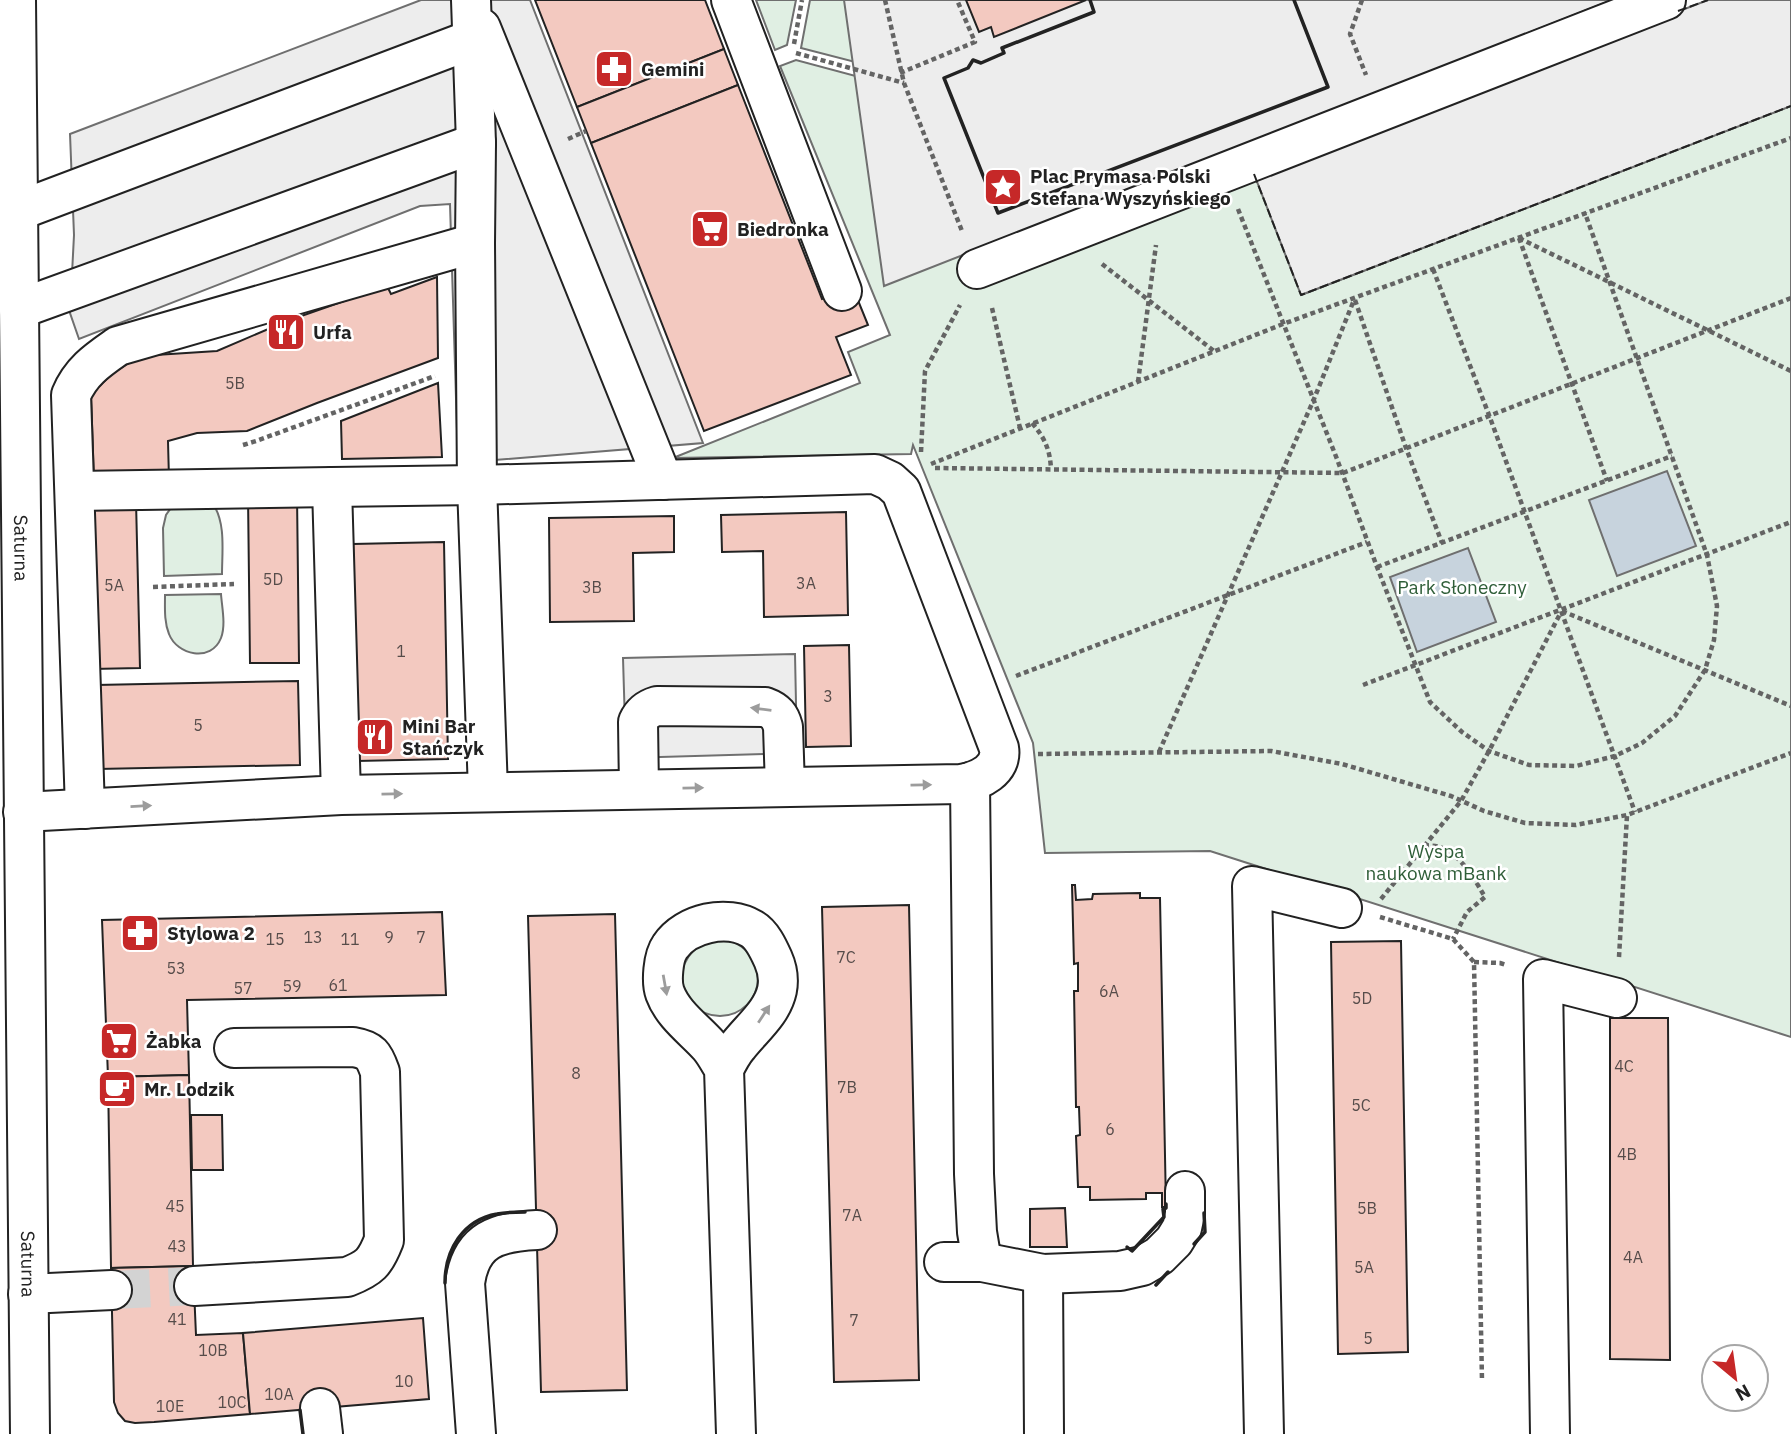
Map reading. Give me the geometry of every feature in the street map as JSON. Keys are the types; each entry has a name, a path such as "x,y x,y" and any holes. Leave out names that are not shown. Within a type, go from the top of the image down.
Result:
{"street":[{"name":"Saturna","path":"16,0 19,309 10,366 11,734 23,812 13,1092 19,1311 30,1434"},
{"path":"731,0 842,291"},
{"path":"977,269 1666,0"},
{"path":"18,211 472,15"},
{"path":"472,15 476,143 477,485 488,791"},
{"path":"472,15 663,480"},
{"path":"19,309 476,143"},
{"path":"85,809 71,395 76,382 89,367 118,346 475,243"},
{"path":"23,812 341,795 961,784 981,778 999,761 999,748 901,491 890,481 875,474 477,485 75,491"},
{"path":"332,486 341,795"},
{"path":"639,789 638,722 642,714 657,706 765,707 774,711 781,719 783,727 785,787"},
{"path":"970,782 974,1174 977,1232 982,1262"},
{"path":"1264,1434 1252,886 1355,911"},
{"path":"1550,1434 1543,979 1616,998"},
{"path":"194,1286 347,1277 363,1270 378,1257 384,1240 380,1072 376,1059 366,1049 353,1047 234,1048"},
{"path":"724,1069 736,1434"},
{"path":"944,1262 982,1262 1043,1274 1120,1271 1142,1266 1159,1256 1182,1228 1185,1191"},
{"path":"476,1434 465,1283 467,1268 473,1255 485,1242 500,1234 537,1230"},
{"path":"1043,1274 1044,1434"},
{"path":"19,1311 112,1290"}],"path":[{"path":"802,0 792,52 904,83"},
{"path":"885,0 900,73 988,294 1020,428"},
{"path":"900,73 975,42 957,0"},
{"path":"1362,0 1350,34 1381,110"},
{"path":"1791,138 1283,324 920,468 1343,473 1791,298"},
{"path":"1224,172 1430,702 1462,733 1489,751 1529,765 1576,766 1615,756 1642,743 1675,716 1705,670 1714,640 1717,606 1707,555 1585,213"},
{"path":"1138,382 1163,195"},
{"path":"1065,234 1215,351"},
{"path":"1519,238 1791,371"},
{"path":"1519,238 1607,481"},
{"path":"921,456 925,371 977,269"},
{"path":"1433,269 1635,812"},
{"path":"1159,752 1355,299"},
{"path":"1355,299 1441,543"},
{"path":"234,447 476,361"},
{"path":"1032,423 1047,443 1051,469"},
{"path":"1377,567 1672,456"},
{"path":"1363,685 1791,522"},
{"path":"1012,678 1367,542"},
{"path":"153,587 234,584"},
{"path":"1562,611 1791,706"},
{"path":"1355,911 1424,846 1461,801 1562,611"},
{"path":"1026,755 1271,751 1342,764 1525,823 1576,825 1627,815 1791,753"},
{"path":"1616,998 1627,815"},
{"path":"1424,846 1437,845 1449,851 1473,877 1485,897 1467,912 1453,939"},
{"path":"1355,911 1453,939 1474,962 1482,1381"}],"green space":[{"path":"756,0 796,0 787,45 775,50"},
{"path":"810,0 872,0 886,70 801,48"},
{"name":"Park Słoneczny","path":"1362,0 1666,0 1301,295 1791,106 1791,1037 1210,851 1045,853 1033,743 913,445 911,454 673,458 860,383 848,352 890,335 780,66 796,60 889,85"},
{"path":"213,504 222,529 222,574 164,576 163,528 166,515 173,505"},
{"path":"221,594 223,628 216,646 202,653 186,651 179,647 167,629 165,595"},
{"path":"713,940 727,940 741,946 752,957 758,978 755,993 747,1005 727,1016 713,1016 699,1010 688,999 682,985 682,971 688,957 699,946"}],"shaded area":[{"path":"421,0 530,0 703,443 458,463 450,204 420,206 79,339 70,313 74,235 70,134"},
{"name":"Plac Prymasa Polski Stefana Wyszyńskiego","path":"844,0 1612,0 884,286"},
{"path":"1708,0 1791,0 1791,106 1301,295 1254,174"},
{"path":"1667,471 1696,546 1617,576 1589,500"},
{"path":"1468,548 1496,622 1417,652 1390,577"},
{"path":"795,654 797,753 626,758 623,658"}],"building":[{"path":"535,0 705,0 724,49 577,107"},
{"path":"966,0 1086,0 994,37 991,27 979,32"},
{"path":"724,49 738,85 591,143 577,107"},
{"name":"Biedronka","path":"738,85 822,299 853,288 868,325 836,337 851,375 704,431 591,143"},
{"path":"437,277 438,358 247,431 197,433 168,441 169,479 94,481 91,394 113,373 140,356 217,351 287,321 387,286 391,294"},
{"path":"438,383 442,457 342,459 341,421"},
{"path":"297,495 299,663 250,663 248,496"},
{"path":"136,501 140,668 92,669 88,502"},
{"path":"846,512 848,615 764,617 763,551 722,552 721,515"},
{"path":"674,516 674,552 633,553 634,621 550,622 549,518"},
{"path":"444,542 448,759 357,761 353,544"},
{"path":"849,645 851,746 806,747 804,646"},
{"path":"298,681 300,765 98,769 96,685"},
{"path":"1072,885 1075,885 1076,900 1092,899 1093,894 1140,893 1140,898 1160,898 1166,1207 1162,1207 1162,1193 1146,1193 1146,1199 1090,1200 1090,1187 1078,1187 1076,1136 1080,1135 1079,1107 1076,1107 1074,991 1078,991 1078,963 1074,964"},
{"path":"909,905 919,1380 834,1382 822,907"},
{"path":"442,912 446,995 187,1000 189,1075 108,1077 102,920"},
{"path":"615,914 627,1390 541,1392 528,916"},
{"path":"1401,941 1408,1352 1338,1354 1331,942"},
{"path":"1610,1018 1668,1018 1670,1360 1610,1359"},
{"path":"189,1075 193,1266 111,1268 108,1077"},
{"path":"191,1115 222,1115 223,1170 192,1170"},
{"path":"1065,1208 1067,1247 1030,1247 1030,1209"},
{"path":"193,1266 196,1335 243,1333 250,1414 154,1422 125,1421 114,1402 111,1268"},
{"path":"423,1318 429,1399 250,1414 243,1333"}],"tunnel":[{"path":"112,1290 194,1286"}],"fence":[{"path":"1678,11 1708,0"},
{"path":"1254,174 1301,295 1791,106"}],"wall":[{"path":"1090,0 1094,12 1002,48 1004,53 981,63 973,60 968,68 944,78 998,213 1328,87 1294,0"},
{"path":"1127,1247 1132,1251 1164,1217 1163,1209 1166,1204"},
{"path":"445,1283 452,1248 466,1230 485,1217 525,1212"},
{"path":"1194,1244 1205,1232 1204,1213"},
{"path":"1156,1285 1168,1272"},
{"path":"300,1410 303,1434"}],"place":[{"name":"Gemini","path":"614,69"},
{"name":"Plac Prymasa Polski Stefana Wyszyńskiego","path":"1003,187"},
{"name":"Biedronka","path":"710,229"},
{"name":"Urfa","path":"286,332"},
{"name":"Mini Bar Stańczyk","path":"375,737"},
{"name":"Stylowa 2","path":"140,933"},
{"name":"Żabka","path":"119,1041"},
{"name":"Mr. Lodzik","path":"117,1089"}],"park label":[{"name":"Wyspa naukowa mBank","path":"1436,862"}]}
